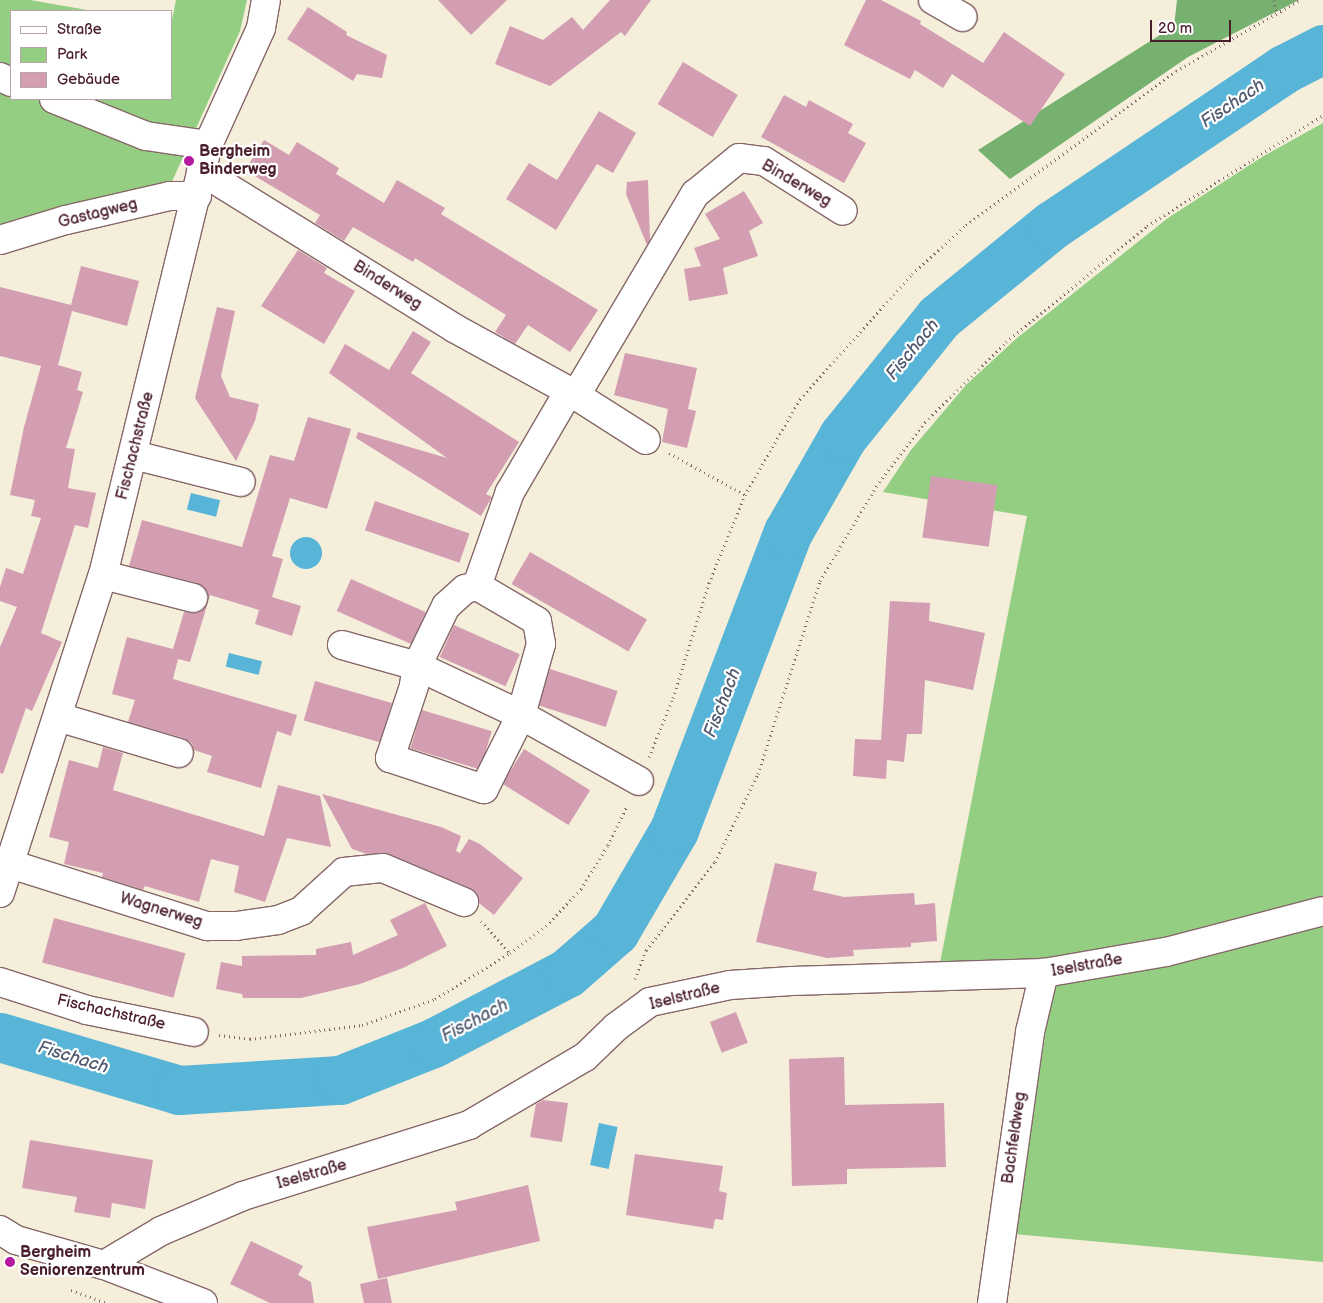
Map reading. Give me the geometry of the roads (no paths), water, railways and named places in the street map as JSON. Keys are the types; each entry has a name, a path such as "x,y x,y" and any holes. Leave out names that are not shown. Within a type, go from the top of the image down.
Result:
{"street":[{"name":"Fischachstraße","path":"0,893 104,575 208,145 261,28 266,0"},
{"path":"933,0 962,18"},
{"path":"56,100 146,136 208,145"},
{"name":"Binderweg","path":"573,393 695,194 739,158 764,161 843,211"},
{"name":"Gastagweg","path":"0,240 66,220 170,196 199,184"},
{"name":"Binderweg","path":"199,184 573,393 646,440"},
{"path":"477,586 510,492 573,393"},
{"path":"134,455 241,482"},
{"path":"104,575 192,598"},
{"path":"477,586 537,621 541,644 521,715 484,789 390,758 414,686 417,666 446,606 465,589 477,586"},
{"path":"342,645 417,666 521,715 639,781"},
{"path":"58,717 180,753"},
{"name":"Wagnerweg","path":"10,864 207,926 236,926 278,920 300,911 344,872 383,868 464,902"},
{"name":"Iselstraße","path":"104,1264 161,1231 242,1196 469,1125 585,1057 616,1027 650,1002 730,985 792,980 1044,974 1183,948 1323,911"},
{"name":"Bachfeldweg","path":"992,1303 1030,1032 1044,974"},
{"name":"Fischachstraße","path":"0,982 86,1010 194,1032"},
{"path":"0,1230 16,1240 104,1264 203,1303"}],"water":[{"path":"191,493 220,500 216,517 187,509"},
{"path":"306,537 312,538 317,542 321,547 321,559 317,564 312,568 306,569 300,568 295,564 291,559 290,553 291,547 295,542 300,538"},
{"path":"229,653 262,661 259,675 226,667"},
{"path":"599,1123 618,1127 609,1169 590,1165"}],"waterway":[{"name":"Fischach","path":"0,1037 179,1090 340,1080 433,1043 567,973 615,931 674,830 788,532 843,436 939,317 1052,225 1284,69 1323,49"}],"place":[{"name":"Bergheim Binderweg","path":"189,161"},
{"name":"Bergheim Seniorenzentrum","path":"10,1262"}]}
